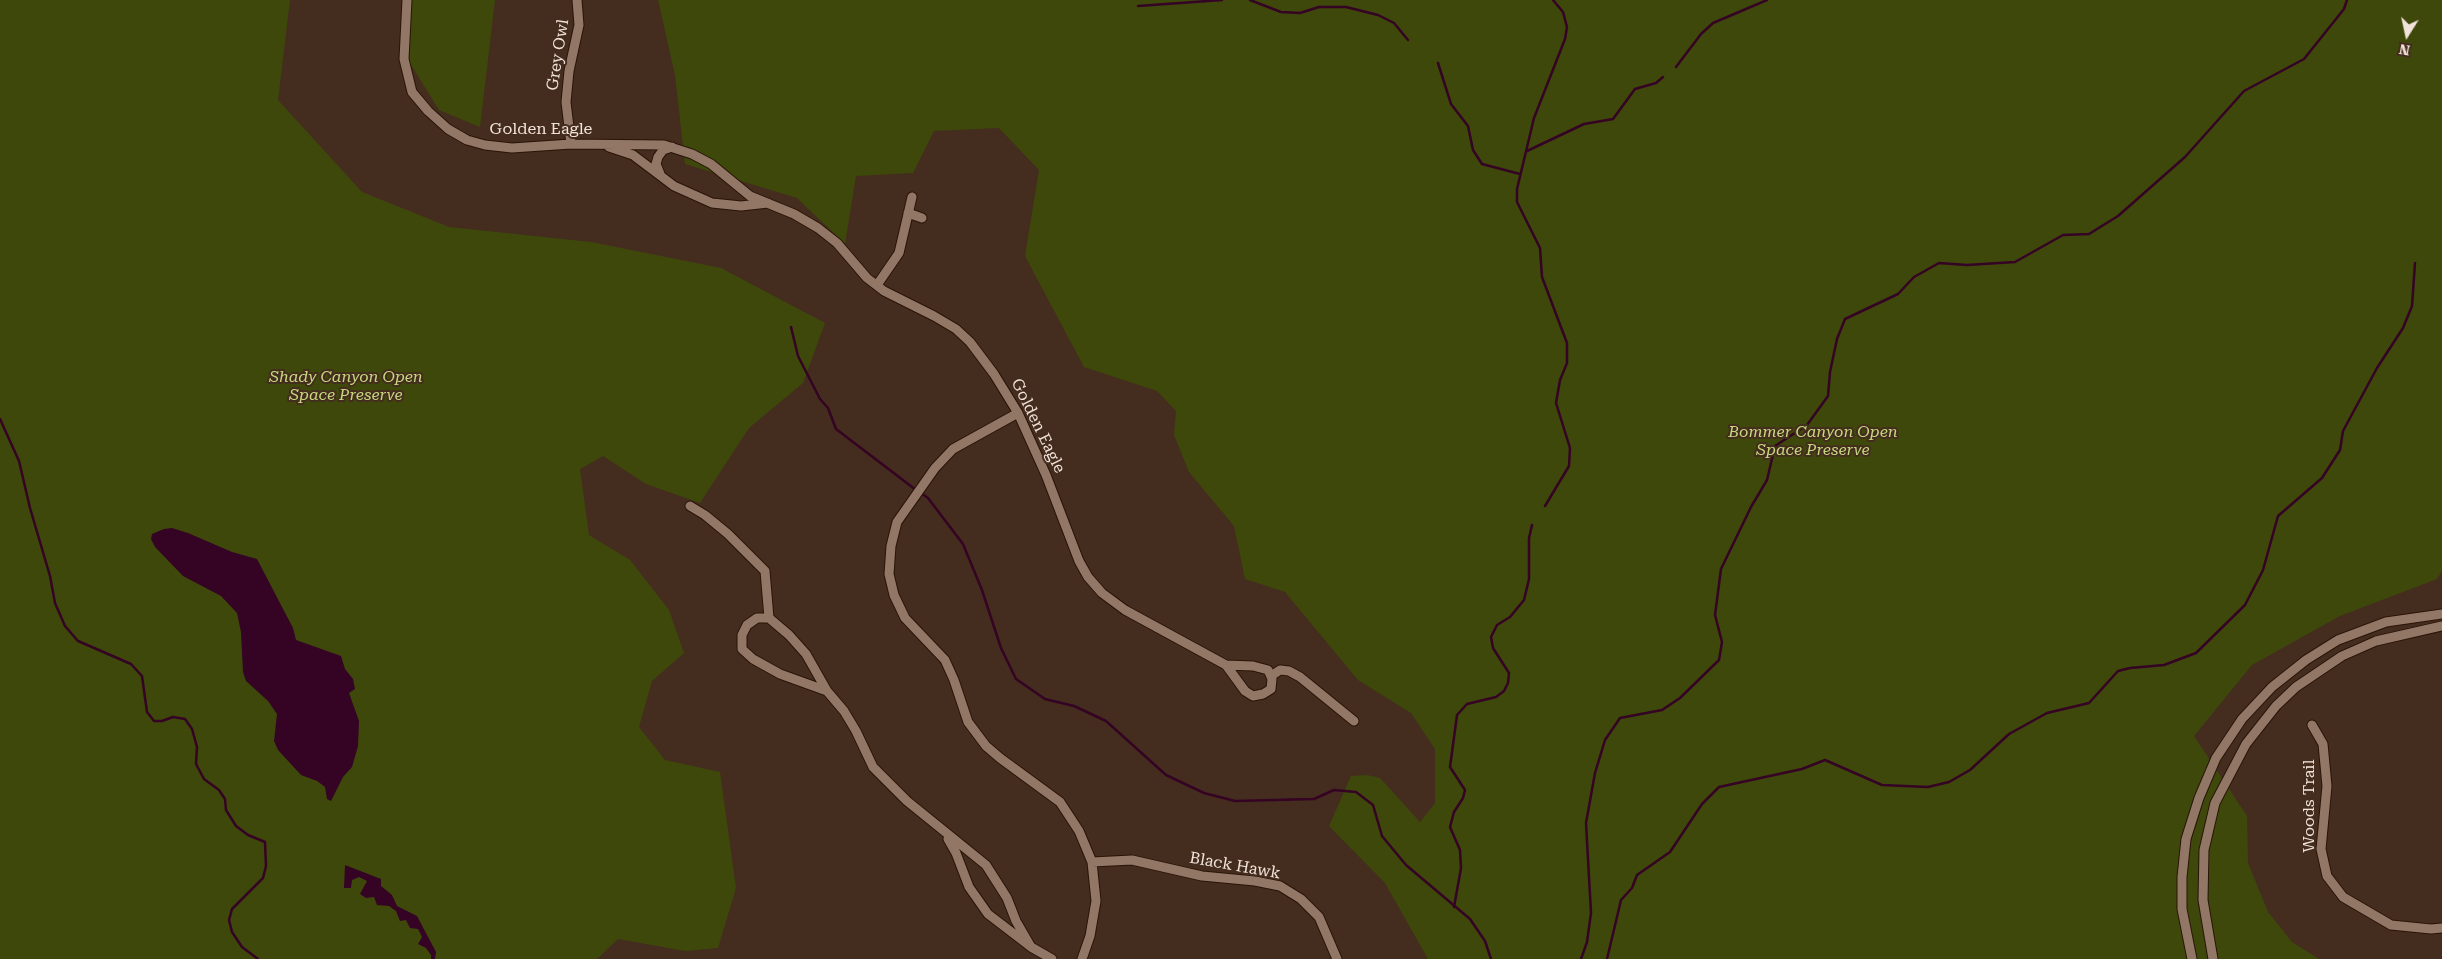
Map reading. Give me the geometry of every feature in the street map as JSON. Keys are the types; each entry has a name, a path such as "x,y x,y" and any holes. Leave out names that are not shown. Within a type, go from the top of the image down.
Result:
{"street":[{"name":"Golden Eagle","path":"407,0 404,59 412,92 428,111 448,129 467,140 485,146 512,148 571,144 664,145 692,154 711,164 750,196 771,203 818,228 838,243 877,285 956,329 970,342 994,374 1018,413 1046,475 1079,561 1088,577 1102,593 1125,610 1226,665 1245,691 1253,696 1263,694 1271,689 1268,670 1253,666 1226,665"},
{"name":"Grey Owl","path":"571,144 566,102 569,71 579,25 577,0"},
{"name":"Golden Eagle","path":"602,144 633,155 689,194 712,203 741,206 771,203"},
{"path":"661,176 656,164 658,157 663,150 672,147"},
{"path":"877,285 899,254 912,197"},
{"path":"908,213 922,218"},
{"path":"1018,413 953,449 935,468 897,522 891,546 889,574 894,595 905,618 945,660 968,722 986,746 1060,802 1079,831 1092,862 1096,901 1095,919 1082,959"},
{"path":"690,506 728,534 765,571 769,618"},
{"path":"2192,959 2182,909 2182,877 2186,839 2199,798 2216,758 2242,719 2272,687 2306,660 2338,640 2386,622 2442,614"},
{"path":"827,691 780,674 753,659 742,649 742,635 747,625 757,618 769,618 790,635 806,654 827,691 852,725 873,767 885,782 986,865 1007,898 1016,921 1031,947"},
{"path":"2212,959 2203,900 2204,850 2215,803 2246,744 2276,706 2296,687 2342,656 2376,641 2442,626"},
{"path":"1270,676 1280,670 1289,671 1300,677 1354,721"},
{"name":"Woods Trail","path":"2312,725 2323,744 2327,786 2322,849 2327,876 2343,897 2391,924 2432,929 2442,928"},
{"path":"944,832 956,853 969,887 984,909 1031,947 1052,959"},
{"name":"Black Hawk","path":"1092,862 1132,860 1202,876 1255,881 1280,886 1301,899 1319,917 1337,959"}],"green space":[{"name":"Shady Canyon Open Space Preserve","path":"0,0 290,0 278,100 362,192 449,227 591,242 721,268 825,323 803,383 749,428 700,503 646,484 603,456 580,469 589,535 630,560 669,610 684,653 652,681 639,727 665,760 720,772 736,888 718,948 685,951 618,939 597,959 0,959"},
{"path":"411,0 495,0 480,127 439,110 408,60"},
{"name":"Bommer Canyon Open Space Preserve","path":"658,0 2442,0 2442,571 2437,579 2340,616 2252,665 2194,736 2247,816 2248,863 2268,912 2292,942 2319,959 1428,959 1385,883 1329,826 1351,776 1367,775 1380,778 1420,822 1435,803 1435,749 1411,713 1358,680 1285,592 1245,579 1234,526 1189,472 1174,435 1176,411 1157,391 1084,367 1025,256 1039,170 999,128 934,131 913,173 856,176 845,244 797,198 685,164 675,75"}],"shaded area":[{"path":"172,528 232,552 257,559 293,628 296,640 341,656 345,669 353,679 355,689 349,693 359,721 358,746 352,767 343,777 331,801 327,799 325,787 317,781 301,775 278,750 274,741 277,714 268,701 246,681 243,672 241,632 237,613 221,596 183,576 155,547 151,539 152,534"},
{"path":"345,865 381,879 381,886 392,895 397,906 417,916 436,952 435,959 431,959 431,955 426,948 418,944 422,937 418,929 410,928 406,920 400,921 396,911 389,906 377,905 374,897 366,898 360,894 367,881 359,877 352,880 351,888 344,888"}],"waterway":[{"path":"1138,6 1222,0"},
{"path":"1250,0 1281,12 1300,13 1319,7 1346,7 1378,15 1394,23 1408,40"},
{"path":"1545,506 1569,466 1570,448 1556,403 1560,380 1567,363 1567,343 1542,277 1540,248 1517,202 1517,189 1534,118 1565,39 1567,27 1563,12 1553,0"},
{"path":"1676,67 1701,34 1713,23 1767,0"},
{"path":"1581,959 1587,942 1591,913 1586,823 1595,773 1605,740 1620,718 1662,710 1680,698 1719,660 1722,642 1715,615 1721,569 1751,507 1767,480 1775,446 1807,425 1828,396 1830,372 1837,339 1845,319 1898,294 1914,277 1939,263 1967,265 2015,262 2063,235 2089,234 2118,216 2185,157 2244,91 2304,59 2344,9 2347,0"},
{"path":"1438,63 1451,104 1468,126 1473,150 1482,164 1520,174"},
{"path":"1527,151 1584,124 1613,119 1635,89 1656,83 1663,77"},
{"path":"1607,959 1621,900 1632,888 1637,875 1670,852 1702,804 1719,787 1802,769 1825,760 1882,785 1928,787 1949,782 1970,770 2009,734 2047,713 2089,703 2118,671 2164,665 2196,653 2245,605 2263,570 2278,516 2322,478 2340,450 2343,431 2377,368 2403,328 2412,306 2415,263"},
{"path":"791,327 798,356 820,399 828,408 836,429 916,490"},
{"path":"0,419 19,461 30,508 50,576 55,603 65,626 78,641 131,664 142,676 147,712 154,721 162,721 173,717 185,719 192,729 197,747 196,764 204,779 219,790 225,799 226,810 236,826 248,835 265,842 266,866 263,878 232,909 229,920 232,932 242,947 258,959"},
{"path":"921,493 928,498 963,544 982,590 1001,648 1016,679 1045,699 1074,706 1106,721 1166,775 1204,793 1235,801 1314,799 1334,790 1356,792 1373,805 1382,836 1406,865 1470,919 1485,941 1491,959"},
{"path":"1454,907 1461,868 1460,850 1450,827 1454,812 1463,798 1465,790 1450,767 1457,715 1467,704 1496,697 1504,691 1508,683 1509,673 1493,648 1491,637 1497,625 1510,617 1524,600 1529,579 1529,538 1532,525"}]}
